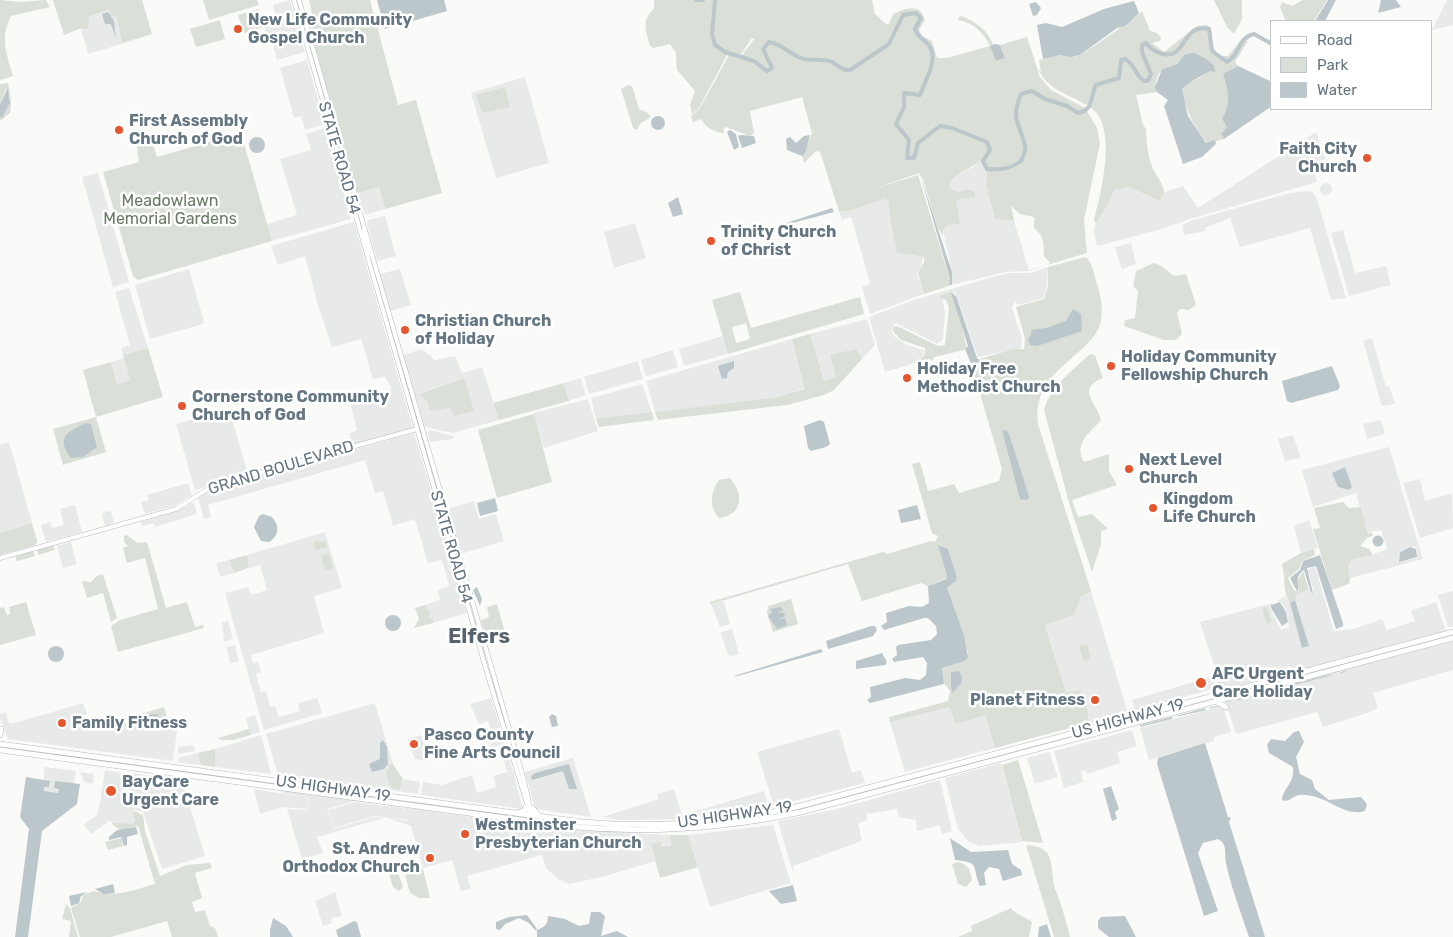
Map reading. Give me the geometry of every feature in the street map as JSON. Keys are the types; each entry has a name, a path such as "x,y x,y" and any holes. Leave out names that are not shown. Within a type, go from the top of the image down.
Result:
{"highway":[{"name":"US HIGHWAY 19","path":"1333,667 1361,656 1453,632"},
{"name":"US HIGHWAY 19","path":"0,744 516,814 533,818 540,817 662,828 760,815 873,793 1333,667 1453,638"},
{"name":"US HIGHWAY 19","path":"0,750 416,806 633,830 748,822 823,806 839,799 866,792 868,788 1058,738 1269,687 1300,676"},
{"path":"1219,685 1214,699 1226,707"},
{"path":"1020,754 1024,750 1058,738"},
{"path":"142,769 166,771 174,768"},
{"path":"182,774 188,772 217,774"},
{"path":"873,793 876,789 905,779"},
{"path":"343,796 377,798 380,796"},
{"path":"416,806 423,803 453,806"},
{"path":"516,814 524,811 529,806 540,817"}],"main road":[{"name":"STATE ROAD 54","path":"296,0 306,27 410,387 428,469 476,637 510,750 533,818"},
{"name":"STATE ROAD 54","path":"296,0 309,55 405,390 411,397 419,429 432,464 521,768 529,806"},
{"path":"345,180 350,188 367,248 373,257"},
{"path":"392,345 399,360 402,361"},
{"path":"399,367 402,368 410,387"},
{"name":"GRAND BOULEVARD","path":"0,558 176,509 214,485 419,429"},
{"path":"428,469 432,473 438,495 441,496"},
{"path":"440,510 443,512 453,537"},
{"path":"476,637 486,664 490,664"},
{"path":"486,669 497,690"},
{"path":"493,694 504,713"},
{"path":"503,725 513,743"},
{"path":"510,750 521,768"}],"shaded area":[{"path":"290,0 305,52 277,60 270,33 266,34 264,27 278,24 273,5"},
{"path":"1447,0 1453,0 1453,25 1433,30"},
{"path":"109,10 116,15 122,43 152,35 88,54 81,29 84,30 89,16"},
{"path":"307,60 325,124 305,130 301,116 294,118 280,68"},
{"path":"525,77 549,163 496,178 471,93"},
{"path":"326,128 351,219 272,241 267,224 297,215 280,159 311,150 306,134"},
{"path":"1316,132 1326,159 1312,163 1317,182 1162,229 1098,246 1096,244 1094,231 1096,221 1107,206 1113,190 1129,187 1160,202 1160,198 1165,192 1183,186 1198,208"},
{"path":"979,161 987,171 986,185 995,219 1014,221 1029,270 1047,265 1030,271 1005,272 952,285 952,272 943,230 948,225 955,225 956,200 974,197 968,189 958,192 951,189 949,184 956,173 972,168"},
{"path":"98,173 129,282 113,287 82,177"},
{"path":"1324,183 1328,183 1332,189 1328,195 1324,195 1320,191 1320,187"},
{"path":"379,187 385,209 365,215 357,193"},
{"path":"1313,192 1317,199 1346,298 1331,300 1310,228 1240,247 1230,218 1205,228 1206,231 1184,235 1182,225 1190,221 1290,193"},
{"path":"885,199 889,202 897,253 923,257 917,274 924,294 870,314 862,287 870,284 851,217 842,220 839,211 849,211"},
{"path":"385,216 396,256 377,261 367,224 368,220"},
{"path":"354,222 413,429 353,446 349,434 357,430 351,405 392,389 385,377 373,379 361,339 332,347 305,256 278,265 271,246"},
{"path":"635,223 646,258 614,268 604,232"},
{"path":"1343,230 1355,273 1386,266 1391,285 1349,296 1331,233"},
{"path":"1131,243 1136,264 1122,269 1115,247"},
{"path":"1048,267 1047,286 1043,298 1019,305 1015,302 1012,308 1022,338 1021,348 978,357 954,290 936,296 942,298 945,312 943,339 937,344 896,323 891,330 895,337 905,344 925,351 918,362 885,372 869,317 914,300 989,278 1009,273 1030,273"},
{"path":"189,269 203,324 150,339 135,285"},
{"path":"400,269 411,305 390,311 380,274"},
{"path":"129,288 148,348 123,355 121,348 130,345 115,292"},
{"path":"867,319 875,345 862,359 858,353 836,377 824,381 810,334"},
{"path":"723,336 728,354 684,366 679,349"},
{"path":"1372,338 1386,387 1389,386 1395,404 1382,406 1363,341"},
{"path":"792,339 806,388 777,397 655,412 646,381"},
{"path":"422,349 435,360 455,356 462,373 482,367 499,420 453,433 425,427 403,355","holes":["464,378 450,408 429,410 428,402 420,393"]},
{"path":"673,350 678,367 647,376 645,374 641,360"},
{"path":"124,358 130,380 117,384 111,362"},
{"path":"638,361 643,379 589,394 584,377"},
{"path":"581,378 586,395 569,401 564,383"},
{"path":"642,384 652,412 596,418 591,398"},
{"path":"588,399 598,431 544,448 533,413"},
{"path":"229,409 248,474 195,490 176,424"},
{"path":"1381,420 1385,434 1367,439 1363,424"},
{"path":"430,430 453,436 453,439 430,442 428,433"},
{"path":"414,433 467,613 433,623 429,618 430,612 425,605 440,600 438,590 449,586 442,560 428,563 415,519 393,526 383,491 375,493 365,460 208,505 211,517 204,519 198,498 208,490"},
{"path":"1293,435 1301,458 1285,461 1278,439"},
{"path":"9,442 32,523 0,533 0,445"},
{"path":"1389,447 1423,559 1350,578 1348,566 1353,558 1369,556 1387,549 1381,530 1367,533 1356,493 1313,507 1302,470","holes":["1414,546 1417,549 1417,558 1398,562 1401,550"]},
{"path":"1420,479 1425,501 1452,493 1453,528 1420,538 1403,483"},
{"path":"188,483 192,495 174,506 145,514 141,502 149,500 147,495"},
{"path":"474,501 479,519 496,514 504,541 461,554 448,509"},
{"path":"191,503 194,504 197,514 155,527 154,523 142,526 141,522 175,512"},
{"path":"75,505 82,532 46,542 41,525 50,522 52,528 64,525 60,509"},
{"path":"111,511 114,523 105,526 102,513"},
{"path":"1309,520 1318,548 1301,553 1294,526"},
{"path":"325,532 342,588 314,596 324,633 251,655 253,663 258,662 261,672 256,674 261,692 266,691 270,707 275,706 279,717 300,711 298,703 317,698 322,713 264,730 225,593 248,587 251,595 267,590 260,565 247,569 249,565 247,555"},
{"path":"71,542 77,564 63,568 57,546"},
{"path":"229,560 234,573 220,577 216,563"},
{"path":"1315,566 1334,631 1354,629 1382,619 1387,630 1415,621 1411,611 1436,602 1446,631 1222,690 1200,622 1273,603 1270,608 1281,630 1289,627 1287,612 1281,601 1278,601 1285,596 1290,603 1302,648 1308,646 1295,600 1297,594 1309,590 1311,594 1314,592 1308,570"},
{"path":"1091,591 1128,713 1089,723 1079,690 1066,694 1045,624 1074,615 1081,597"},
{"path":"1453,591 1453,626 1448,627 1438,595"},
{"path":"724,601 730,624 720,627 711,604"},
{"path":"228,621 233,639 224,642 222,623"},
{"path":"732,629 739,654 729,657 721,632"},
{"path":"1453,641 1453,670 1373,693 1378,708 1364,714 1323,727 1317,712 1237,734 1235,731 1225,700"},
{"path":"235,645 239,661 230,663 226,647"},
{"path":"1214,676 1216,688 1135,711 1132,700"},
{"path":"491,698 505,743 491,748 489,742 497,739 494,730 491,731 488,721 479,724 470,704"},
{"path":"83,703 87,714 73,718 76,728 107,719 107,724 169,725 168,720 175,717 177,730 173,761 8,739 0,718 0,714 6,712 9,723 15,723"},
{"path":"375,703 393,764 387,767 386,771 403,782 403,779 420,782 418,794 278,775 266,734"},
{"path":"1223,706 1231,732 1214,737 1214,741 1149,760 1140,728"},
{"path":"950,707 985,715 995,748 905,772 890,722"},
{"path":"255,715 260,732 251,735 246,718"},
{"path":"839,729 852,773 861,770 865,783 774,806 757,752"},
{"path":"1132,730 1137,746 1117,752 1120,763 1087,774 1086,770 1081,772 1083,782 1064,788 1054,751"},
{"path":"261,735 271,774 215,767 215,749"},
{"path":"421,735 427,754 423,760 415,759 407,739"},
{"path":"194,745 195,751 178,754 178,747"},
{"path":"508,752 523,809 421,795 423,782 442,785 472,775 477,793 496,787 493,776 507,772 502,754"},
{"path":"1049,752 1058,777 1035,784 1027,758"},
{"path":"198,753 201,765 177,762 179,758"},
{"path":"573,758 591,817 535,809 525,772"},
{"path":"1001,763 1022,842 980,846 969,842 958,829 945,778"},
{"path":"44,767 76,771 74,784 55,781 59,793 44,791"},
{"path":"105,770 122,773 135,820 132,824 109,821 91,834 84,825 97,815"},
{"path":"80,772 94,774 93,784 84,782"},
{"path":"123,772 182,780 205,856 162,869 143,812 134,810"},
{"path":"940,780 952,831 942,834 940,825 917,831 916,820 899,817 897,809 866,814 867,820 858,823 862,841 793,866 794,876 778,821 837,809"},
{"path":"254,789 308,798 307,809 282,807 260,814"},
{"path":"674,789 682,815 764,791 768,807 685,819 621,820 602,817 659,799 657,794"},
{"path":"281,790 378,804 355,801 327,809 334,829 374,817 384,818 317,837 323,853 302,859 287,809 306,810 309,798 282,793"},
{"path":"355,802 403,808 407,820 374,816 334,828 328,810"},
{"path":"404,808 555,829 670,835 671,846 651,844 655,861 606,876 569,884 558,879 546,868 542,855 467,876 471,889 461,891 452,860 423,868 411,826 387,818 407,821"},
{"path":"773,825 791,883 710,907 688,835"},
{"path":"335,892 342,916 331,918 332,923 323,926 315,901"}],"green space":[{"path":"0,0 21,2 46,0 50,7 11,16 6,31 5,45 13,76 0,80"},
{"path":"53,0 142,0 152,34 122,43 116,15 111,16 109,10 89,16 88,29 79,29 64,35"},
{"path":"203,0 257,0 259,5 209,20"},
{"path":"309,0 370,0 398,105 416,100 442,193 385,209 379,187 357,193 309,26 313,19"},
{"path":"654,0 872,0 875,14 886,24 889,24 893,14 912,8 923,14 925,20 919,30 922,36 932,41 937,58 947,58 990,46 1005,57 1000,45 1027,37 1040,77 1051,90 1085,108 1097,128 1100,143 1084,220 1087,253 1047,265 1050,263 1044,256 1042,237 1034,228 1034,217 1020,214 1011,206 1014,221 995,219 986,185 987,171 979,161 956,176 949,184 951,189 958,192 968,189 975,192 975,197 956,200 960,224 948,225 943,230 943,236 937,226 923,179 919,173 874,189 918,175 950,280 949,286 924,294 918,273 924,262 924,257 897,253 889,202 885,199 849,211 839,211 820,152 816,151 804,163 802,156 812,133 802,97 750,111 754,133 750,136 726,127 724,128 724,133 717,132 708,127 702,119 693,122 691,116 700,108 728,55 699,108 692,114 690,105 695,91 677,70 676,53 670,44 653,48 650,46 646,22 647,17 654,9","holes":["755,38 739,59 731,55 740,56 751,39"]},
{"path":"1214,0 1242,0 1242,19 1234,34 1227,27"},
{"path":"1303,0 1327,0 1315,20 1286,20 1280,7 1282,2 1292,6"},
{"path":"259,9 264,27 244,33 238,15"},
{"path":"1142,11 1150,31 1157,33 1161,38 1160,41 1152,43 1164,52 1197,26 1208,25 1212,31 1211,44 1219,56 1228,56 1241,40 1248,41 1235,62 1238,66 1224,74 1228,97 1227,108 1222,119 1227,127 1221,134 1224,139 1207,143 1194,124 1186,104 1182,89 1207,73 1214,65 1201,56 1185,54 1177,64 1162,69 1156,80 1157,92 1136,95 1143,125 1146,129 1150,159 1162,185 1164,195 1160,198 1161,202 1129,187 1114,190 1107,206 1096,223 1094,220 1106,155 1104,129 1096,112 1087,104 1059,91 1047,82 1038,69 1041,72 1039,60 1058,55 1078,56"},
{"path":"960,16 970,20 985,31 992,40 993,45 990,46 977,29 969,23 958,20"},
{"path":"220,20 225,39 196,47 190,29"},
{"path":"8,83 11,98 10,113 0,121 0,117 2,118 8,107 10,97 9,89 6,88 0,105 0,84"},
{"path":"628,85 632,86 639,109 648,113 651,117 641,123 637,130 633,128 621,89"},
{"path":"505,87 510,107 482,113 476,95"},
{"name":"Meadowlawn Memorial Gardens","path":"241,133 272,241 138,280 133,276 103,172 139,162 137,147 151,137 157,157"},
{"path":"1085,257 1092,268 1099,292 1102,314 1100,325 1093,337 1057,371 1044,389 1038,411 1038,424 1091,591 1081,597 1074,615 1045,625 1066,693 1079,690 1082,693 1089,723 995,748 985,715 956,724 950,707 890,722 889,717 948,701 950,691 944,683 942,668 965,661 968,653 947,588 954,583 948,549 940,545 938,546 946,578 928,586 921,583 862,601 848,564 711,604 710,602 883,552 887,554 931,541 935,542 938,536 932,533 912,464 920,462 928,491 954,484 959,493 999,481 1002,469 972,366 979,366 980,359 1013,349 1024,349 1025,339 1016,307 1044,299 1048,286 1048,267","holes":["1007,430 1028,493 1026,500 1024,499"]},
{"path":"1154,263 1160,265 1174,276 1186,274 1196,305 1189,310 1180,309 1177,313 1182,334 1176,340 1164,340 1124,326 1125,320 1135,318 1138,291 1133,286 1136,271"},
{"path":"953,291 967,349 935,357 932,361 930,359 920,362 918,361 925,354 925,348 901,340 892,330 895,326 899,327 938,346 945,345 949,307 946,300 937,296"},
{"path":"740,292 751,328 860,297 864,314 728,354 712,300","holes":["746,323 750,339 736,343 732,327"]},
{"path":"810,334 824,381 836,377 830,355 856,349 862,359 834,390 824,395 787,405 658,420 655,412 777,397 805,389 792,339"},
{"path":"148,348 163,397 96,417 83,370 111,362 117,384 130,380 123,355"},
{"path":"1090,354 1095,355 1103,378 1095,382 1089,391 1101,420 1084,439 1080,449 1081,455 1084,462 1109,454 1109,471 1117,485 1072,500 1078,517 1092,514 1108,529 1101,531 1101,544 1092,572 1070,506 1044,410 1047,401 1057,386"},
{"path":"464,378 474,411 454,416 450,408 429,411 428,402 419,394"},
{"path":"564,383 569,401 499,420 493,403"},
{"path":"652,412 654,420 599,427 596,418"},
{"path":"534,414 552,482 497,498 478,430"},
{"path":"96,417 106,452 63,465 53,429"},
{"path":"730,478 738,491 739,503 733,513 719,518 712,504 714,489 719,480"},
{"path":"1343,502 1349,508 1361,507 1367,533 1372,533 1373,536 1367,538 1360,546 1369,549 1373,555 1353,559 1348,566 1349,584 1332,590 1313,529 1320,528 1314,508"},
{"path":"32,523 37,541 36,545 0,555 0,533"},
{"path":"127,535 137,543 147,542 166,608 187,602 195,627 203,625 204,628 118,652 111,626 120,620 158,609 145,558 127,563 123,548 128,546 124,542 124,536"},
{"path":"319,540 320,542 325,541 327,547 315,550 313,542"},
{"path":"53,545 55,550 38,555 37,549"},
{"path":"1314,549 1315,555 1302,561 1299,569 1288,578 1294,590 1299,593 1297,582 1303,571 1309,590 1297,594 1295,600 1290,603 1286,594 1282,564 1301,553"},
{"path":"33,550 35,556 16,560 16,556"},
{"path":"329,554 333,569 325,571 321,556"},
{"path":"247,555 249,565 246,569 234,573 229,560"},
{"path":"103,574 117,618 111,622 103,593 87,598 82,581 91,582 97,576"},
{"path":"791,599 798,624 773,632 767,613 768,606"},
{"path":"26,602 36,635 0,645 0,608 4,607 7,615 10,614 9,607"},
{"path":"497,604 505,632 486,637 481,620 489,617 487,607"},
{"path":"425,605 430,612 429,618 433,619 433,623 414,628 419,619 415,608"},
{"path":"1267,607 1272,622 1267,625 1262,609"},
{"path":"1087,644 1091,659 1084,661 1079,646"},
{"path":"164,707 169,725 110,726 107,724"},
{"path":"1206,709 1205,711 1177,716"},
{"path":"1171,716 1173,719 1140,727 1140,724"},
{"path":"249,729 251,735 233,740 221,740 218,738"},
{"path":"215,749 215,767 201,765 198,753"},
{"path":"1018,760 1043,843 1022,841 1002,765"},
{"path":"390,764 393,764 403,779 399,790 390,787 386,771"},
{"path":"130,803 134,811 143,815 145,831 160,876 187,865 210,863 212,868 195,873 202,898 192,902 195,912 205,910 210,926 215,928 218,937 172,937 167,921 111,937 80,937 71,908 81,902 83,895 94,891 103,893 125,892 155,884 138,826 120,830 112,824 112,822 132,824 135,820"},
{"path":"670,835 688,835 698,867 660,878 651,844 660,842 662,846 671,846"},
{"path":"121,838 123,846 108,850 105,842"},
{"path":"1026,845 1037,846 1044,850 1051,861 1054,883 1070,937 1054,937"},
{"path":"958,862 967,866 971,874 972,880 966,887 958,884 952,864"},
{"path":"408,863 419,864 423,869 430,898 419,898 410,893 403,867"},
{"path":"396,867 403,887 399,891 393,887 389,874 390,869"},
{"path":"66,904 70,908 78,937 69,937 71,921 62,919"},
{"path":"1011,908 1032,922 1029,937 958,937 972,931 971,926"}],"water":[{"path":"377,0 444,0 447,11 385,29"},
{"path":"1328,0 1336,0 1326,20 1316,20"},
{"path":"1381,0 1396,0 1401,7 1378,13"},
{"path":"1134,1 1139,13 1125,26 1117,28 1080,55 1071,57 1060,55 1043,59 1037,25 1046,23 1062,27 1104,9"},
{"path":"1036,2 1041,8 1037,15 1033,16 1029,4"},
{"path":"108,12 114,21 116,38 111,24 105,24 102,14"},
{"path":"1000,45 1005,58 996,61 990,46"},
{"path":"1194,53 1214,65 1215,72 1210,71 1182,89 1188,116 1206,143 1215,140 1216,144 1202,157 1183,164 1164,106 1168,100 1157,92 1155,87 1162,69 1177,64 1185,54"},
{"path":"1238,66 1270,81 1270,107 1224,139 1221,134 1227,127 1222,119 1227,108 1228,97 1223,74"},
{"path":"8,87 10,103 2,118 0,117 0,105"},
{"path":"658,116 663,118 665,123 663,128 658,130 653,128 651,123 653,118"},
{"path":"730,130 736,134 739,147 734,150 727,132"},
{"path":"810,135 805,153 802,156 787,150 786,139 790,137 796,143 804,136"},
{"path":"738,136 754,136 756,143 742,148"},
{"path":"257,137 263,139 265,145 263,151 257,153 251,151 249,145 251,139"},
{"path":"920,174 952,272 952,285 949,285 950,279"},
{"path":"678,197 683,214 673,217 668,203"},
{"path":"832,208 834,212 740,237 741,235 780,225"},
{"path":"951,293 956,296 977,358 981,361 979,367 977,364 972,366 965,349 968,346"},
{"path":"1073,309 1081,314 1082,331 1037,346 1030,345 1028,339 1031,335 1031,330 1046,328 1066,321"},
{"path":"734,361 734,368 728,372 727,378 722,379 718,366"},
{"path":"1332,366 1340,386 1338,390 1291,403 1287,401 1282,381"},
{"path":"820,420 824,422 830,444 811,451 808,448 804,426"},
{"path":"86,423 91,424 97,447 83,457 71,458 66,451 64,440 69,432"},
{"path":"1002,430 1007,431 1009,434 1028,493 1029,498 1026,500 1020,499"},
{"path":"1345,467 1352,487 1349,490 1338,487 1332,473"},
{"path":"495,498 498,511 480,516 477,503"},
{"path":"917,505 921,519 901,523 898,510"},
{"path":"263,514 272,517 277,527 275,537 269,542 261,541 254,527 259,516"},
{"path":"1378,535 1384,541 1378,547 1372,541"},
{"path":"939,545 948,549 957,578 947,588 964,636 968,657 965,661 942,668 944,684 870,703 867,700 871,697 870,687 905,678 920,680 926,675 927,663 923,657 894,662 892,659 897,655 896,647 898,645 931,640 937,634 936,626 928,618 924,618 884,630 881,626 887,622 886,613 909,606 922,607 929,603 928,586 946,579 947,576"},
{"path":"1410,547 1416,549 1417,557 1399,562 1400,552"},
{"path":"1320,555 1343,623 1343,626 1336,629 1316,566 1307,568 1313,593 1311,593 1304,570 1298,578 1298,593 1290,578 1300,570 1303,561"},
{"path":"477,587 482,599 480,606 473,590"},
{"path":"1295,600 1309,646 1302,648 1290,603"},
{"path":"1280,602 1286,612 1288,622 1282,626 1271,608 1271,605"},
{"path":"781,607 783,611 776,612 784,613 785,616 778,620 785,618 787,625 777,629 768,616 772,612 770,609"},
{"path":"393,615 401,623 393,631 385,623"},
{"path":"875,626 877,630 873,636 828,649 826,641"},
{"path":"56,646 64,654 56,662 48,654"},
{"path":"821,649 823,652 734,677 737,675"},
{"path":"882,653 887,662 885,665 856,669 856,661"},
{"path":"959,671 962,681 953,693 951,672"},
{"path":"157,714 160,718 159,722 133,722 137,716 145,718 147,715"},
{"path":"552,714 556,716 558,726 552,727 549,717"},
{"path":"1299,731 1304,742 1296,757 1300,774 1312,780 1315,789 1329,800 1361,797 1367,804 1365,811 1352,812 1322,799 1306,795 1298,795 1285,801 1282,800 1292,778 1293,767 1269,753 1267,745 1271,739 1285,741 1294,732"},
{"path":"383,740 387,747 388,764 384,769 372,772 369,764 380,759 380,743"},
{"path":"1205,743 1228,817 1231,818 1229,822 1265,937 1249,937 1231,882 1224,846 1218,839 1203,843 1198,853 1218,911 1204,916 1157,764 1158,758"},
{"path":"569,764 577,789 569,789 563,771 532,780 531,776 535,773"},
{"path":"26,777 50,781 49,787 44,787 44,791 58,793 59,789 54,788 55,781 80,784 77,804 42,831 28,937 15,937 29,829 20,817"},
{"path":"1111,786 1119,809 1115,812 1117,819 1112,821 1103,789"},
{"path":"136,827 138,834 127,837 127,845 124,846 121,837 109,840 109,837 117,830"},
{"path":"950,838 971,852 1008,850 1012,864 1021,870 1022,875 1003,881 999,869 989,867 984,873 986,885 980,886 972,864 955,860"},
{"path":"113,884 115,893 104,894 95,889"},
{"path":"793,885 797,901 781,904 769,891"},
{"path":"87,892 81,896 79,903 71,906 69,896"},
{"path":"591,912 600,912 605,916 601,936 617,931 628,937 537,937 537,930 546,925 548,916 565,919 579,926 589,924"},
{"path":"527,915 537,929 536,931 529,923 519,918 505,924 500,930 496,929 496,922 509,917"},
{"path":"1125,916 1136,937 1109,937 1098,928 1098,921 1101,917"},
{"path":"273,918 286,926 293,937 270,937"},
{"path":"354,921 357,922 361,937 338,937 336,930"},
{"path":"1047,924 1051,937 1038,937 1039,927"}],"waterway":[{"path":"696,0 703,0"},
{"path":"715,0 712,34 715,45 725,52 754,61 767,71 772,68 763,49 769,42 804,59 829,61 842,69 850,70 889,44 903,15 916,13 921,18 915,29 930,47 933,58 920,95 904,93 904,107 896,124 909,140 907,158 914,158 918,143 940,126 952,128 987,142 990,150 983,161 987,169 1009,167 1017,164 1023,158 1025,146 1016,116 1021,94 1032,91 1045,99 1067,106 1078,113 1089,106 1096,85 1119,78 1121,60 1125,59 1128,61 1141,79 1148,81 1151,74 1142,52 1142,45 1146,43 1160,53 1170,54 1178,50 1193,31 1203,28 1209,29 1212,51 1227,62 1235,55 1249,36 1254,34 1270,43"},
{"path":"1341,673 1345,671"},
{"path":"1280,688 1331,675"},
{"path":"1237,700 1266,693"},
{"path":"1154,707 1159,706"},
{"path":"1210,708 1219,706"},
{"path":"1178,716 1205,709"},
{"path":"1136,712 1145,710"},
{"path":"1095,723 1127,714"},
{"path":"1141,726 1172,718"}],"place":[{"name":"New Life Community Gospel Church","path":"238,29"},
{"name":"First Assembly Church of God","path":"119,130"},
{"name":"Faith City Church","path":"1367,158"},
{"name":"Trinity Church of Christ","path":"711,241"},
{"name":"Christian Church of Holiday","path":"405,330"},
{"name":"Holiday Community Fellowship Church","path":"1111,366"},
{"name":"Holiday Free Methodist Church","path":"907,378"},
{"name":"Cornerstone Community Church of God","path":"182,406"},
{"name":"Next Level Church","path":"1129,469"},
{"name":"Kingdom Life Church","path":"1153,508"},
{"name":"AFC Urgent Care Holiday","path":"1201,683"},
{"name":"Planet Fitness","path":"1095,700"},
{"name":"Family Fitness","path":"62,723"},
{"name":"Pasco County Fine Arts Council","path":"414,744"},
{"name":"BayCare Urgent Care","path":"111,791"},
{"name":"Westminster Presbyterian Church","path":"465,834"},
{"name":"St. Andrew Orthodox Church","path":"430,858"}],"district":[{"name":"Elfers","path":"479,637"}]}
